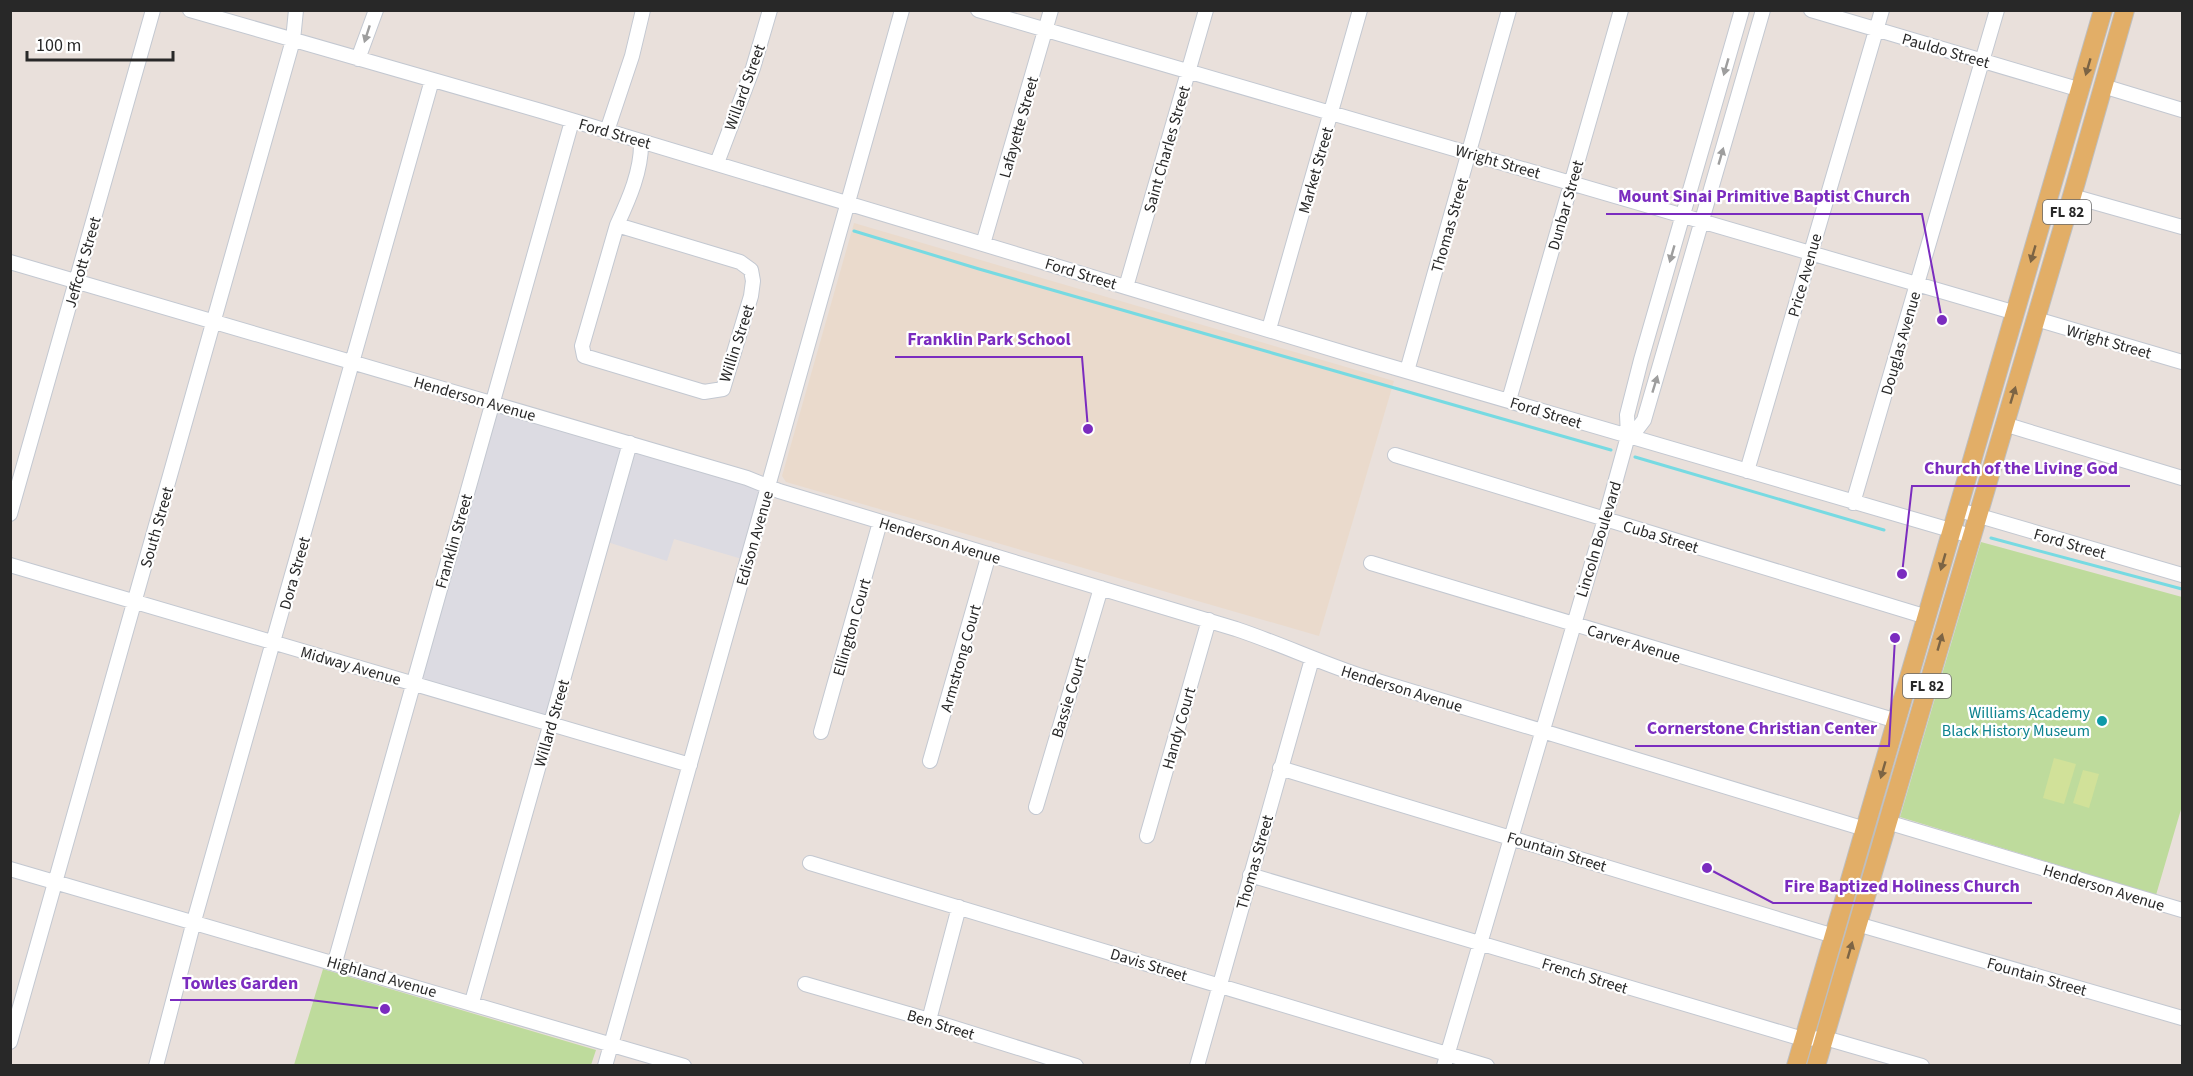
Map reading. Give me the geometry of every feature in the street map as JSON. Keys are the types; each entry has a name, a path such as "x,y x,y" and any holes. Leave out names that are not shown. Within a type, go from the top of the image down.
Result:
{"main road":[{"name":"FL 82","path":"1796,1065 2103,10"},
{"name":"FL 82","path":"1816,1065 2125,10"},
{"path":"2072,196 2066,186 2078,136 2075,111"},
{"path":"2016,313 2025,322 2030,338"},
{"path":"1874,798 1880,815 1887,822"}],"street":[{"name":"Jeffcott Street","path":"10,514 153,10"},
{"name":"Ford Street","path":"190,10 641,141 1407,371 1971,536"},
{"name":"South Street","path":"10,1042 214,322 292,40 296,10"},
{"path":"358,59 376,10"},
{"path":"607,131 632,56 644,10"},
{"name":"Willard Street","path":"717,164 753,68 770,10"},
{"name":"Edison Avenue","path":"605,1065 902,10"},
{"name":"Wright Street","path":"978,10 2016,313"},
{"name":"Lafayette Street","path":"983,244 1051,10"},
{"name":"Saint Charles Street","path":"1126,287 1206,10"},
{"name":"Market Street","path":"1269,329 1360,10"},
{"name":"Thomas Street","path":"1407,371 1509,10"},
{"name":"Dunbar Street","path":"1509,400 1621,10"},
{"name":"Lincoln Boulevard","path":"1630,436 1627,415 1742,10"},
{"name":"Lincoln Boulevard","path":"1445,1059 1572,624 1630,436 1644,420 1763,10"},
{"name":"Pauldo Street","path":"1811,10 2081,90"},
{"name":"Price Avenue","path":"1747,471 1882,10"},
{"name":"Douglas Avenue","path":"1853,502 1997,10"},
{"name":"Dora Street","path":"156,1065 194,921 432,80"},
{"path":"2103,86 2182,110"},
{"name":"Franklin Street","path":"335,962 572,121"},
{"name":"Willin Street","path":"617,225 740,262 751,270 753,281 751,296 723,389 704,392 584,356 582,346 617,225 642,158 641,141"},
{"path":"2072,196 2182,227"},
{"name":"Henderson Avenue","path":"10,262 768,485 779,491 880,522 1209,620 1272,641 1312,659 1361,676 1865,829"},
{"name":"Wright Street","path":"2036,319 2182,362"},
{"path":"2004,424 2182,478"},
{"name":"Willard Street","path":"472,1002 630,443"},
{"name":"Cuba Street","path":"1395,455 1927,616"},
{"name":"Ford Street","path":"1959,510 2182,574"},
{"name":"Ellington Court","path":"821,732 880,522"},
{"name":"Armstrong Court","path":"930,761 988,554"},
{"name":"Carver Avenue","path":"1371,563 1897,721"},
{"name":"Midway Avenue","path":"10,565 690,765"},
{"name":"Bassie Court","path":"1036,807 1101,588"},
{"name":"Handy Court","path":"1147,836 1209,620"},
{"name":"Thomas Street","path":"1197,1065 1312,659"},
{"name":"Fountain Street","path":"1280,768 1834,936"},
{"name":"Henderson Avenue","path":"1887,822 2182,910"},
{"name":"Davis Street","path":"810,863 1220,985 1445,1059 1487,1065"},
{"name":"Highland Avenue","path":"10,869 472,1002 681,1065"},
{"name":"French Street","path":"1250,875 1803,1039 1824,1038 1923,1065"},
{"path":"929,1020 959,907"},
{"name":"Fountain Street","path":"1857,924 2182,1018"},
{"name":"Ben Street","path":"805,984 1076,1065"}],"shaded area":[{"path":"854,223 1394,381 1319,636 786,482 782,476"},
{"path":"492,407 761,489 742,559 674,539 667,561 601,540 549,728 413,688"}],"green space":[{"path":"1981,542 2182,597 2182,806 2156,895 1900,817"},
{"path":"2054,758 2076,764 2064,804 2043,798"},
{"path":"2083,770 2099,774 2089,808 2073,803"},
{"path":"323,969 596,1050 591,1065 294,1065"}],"waterway":[{"path":"854,231 1611,450"},
{"path":"1635,457 1884,530"},
{"path":"1991,538 2182,589"}],"place":[{"name":"Mount Sinai Primitive Baptist Church","path":"1942,320"},
{"name":"Franklin Park School","path":"1088,429"},
{"name":"Church of the Living God","path":"1902,574"},
{"name":"Cornerstone Christian Center","path":"1895,638"},
{"name":"Williams Academy Black History Museum","path":"2102,721"},
{"name":"Fire Baptized Holiness Church","path":"1707,868"},
{"name":"Towles Garden","path":"385,1009"}]}
